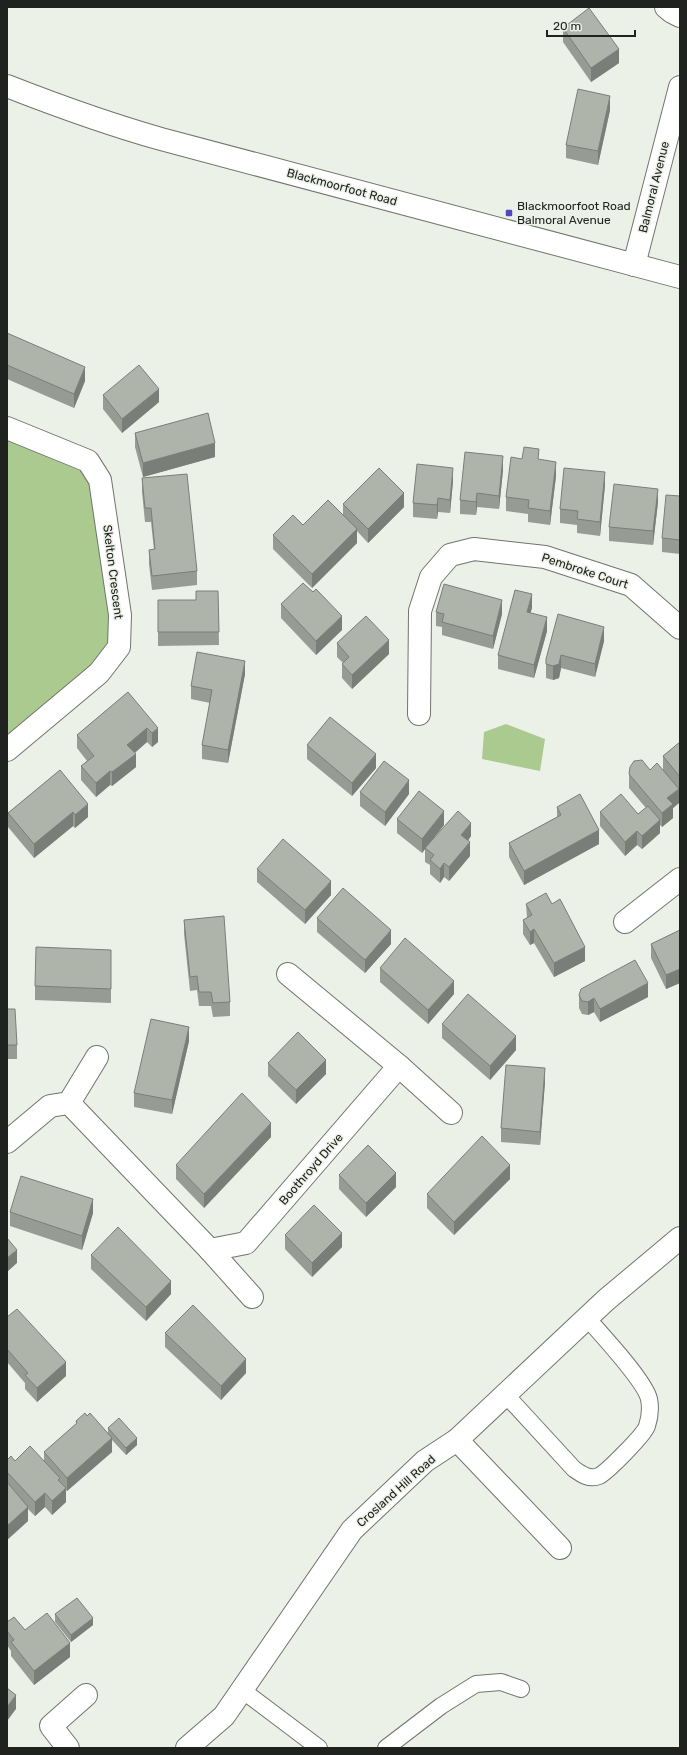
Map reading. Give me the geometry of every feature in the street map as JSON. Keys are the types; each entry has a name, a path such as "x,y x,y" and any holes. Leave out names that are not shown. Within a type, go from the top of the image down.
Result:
{"street":[{"path":"666,7 680,16"},
{"name":"Blackmoorfoot Road","path":"7,86 56,106 146,135 680,277"},
{"name":"Balmoral Avenue","path":"634,265 680,87"},
{"name":"Skelton Crescent","path":"7,428 88,461 100,480 120,615 119,647 99,673 7,750"},
{"name":"Pembroke Court","path":"419,714 420,611 431,577 450,555 474,549 546,557 631,585 680,628"},
{"path":"625,922 680,879"},
{"path":"288,974 399,1066 451,1113"},
{"path":"7,1142 50,1106 69,1103 97,1057"},
{"name":"Boothroyd Drive","path":"210,1250 246,1243 399,1066"},
{"path":"69,1103 210,1250 252,1297"},
{"name":"Crosland Hill Road","path":"187,1748 224,1716 352,1530 425,1461 457,1440 587,1318 680,1238"},
{"path":"457,1440 560,1548"},
{"path":"68,1748 51,1726 86,1695"}],"lane":[{"path":"505,1394 574,1469 585,1477 598,1477 611,1467 646,1428 651,1414 649,1398 643,1384 587,1318"},
{"path":"386,1748 441,1706 476,1684 501,1682 521,1689"},
{"path":"242,1690 319,1748"}],"green space":[{"path":"7,440 88,474 92,486 111,638 103,656 7,739"},
{"path":"506,724 545,739 540,771 482,759 484,732"}],"building":[{"path":"589,8 619,49 591,68 563,28"},
{"path":"578,89 610,96 598,151 566,145"},
{"path":"7,333 85,367 74,394 7,365"},
{"path":"139,365 159,389 122,419 103,395"},
{"path":"208,413 215,443 143,463 135,433"},
{"path":"524,447 539,449 538,459 556,462 550,511 528,508 529,500 506,497 511,457 522,459"},
{"path":"465,452 503,456 499,496 477,493 476,502 460,500"},
{"path":"417,464 453,468 450,500 438,498 437,505 413,503"},
{"path":"379,468 404,493 368,529 343,504"},
{"path":"564,468 605,472 600,522 577,519 578,511 560,509"},
{"path":"187,474 197,571 152,576 149,550 155,549 151,508 145,508 142,478"},
{"path":"614,484 658,489 653,531 609,527"},
{"path":"666,495 680,496 680,540 662,538"},
{"path":"328,500 357,529 312,574 273,535 293,515 303,525"},
{"path":"303,583 313,592 316,589 342,616 316,641 281,604"},
{"path":"444,584 502,600 493,636 442,622 444,614 436,612"},
{"path":"515,590 532,594 527,612 547,617 534,665 498,655"},
{"path":"196,591 218,591 219,632 158,632 158,600 196,600"},
{"path":"558,614 604,627 595,664 561,655 559,664 553,666 546,664"},
{"path":"366,616 389,640 352,675 342,664 349,657 337,643"},
{"path":"197,652 245,661 228,750 202,745 212,690 191,686"},
{"path":"128,692 158,728 152,733 147,728 127,745 136,754 112,772 110,771 96,783 81,766 94,756 77,735"},
{"path":"330,717 376,754 352,783 307,745"},
{"path":"680,742 680,777 663,756"},
{"path":"642,760 650,770 657,763 679,789 667,798 673,804 662,813 629,774 630,767 634,761"},
{"path":"384,761 409,780 385,812 360,792"},
{"path":"60,770 88,804 75,815 73,812 34,844 8,813"},
{"path":"419,791 444,811 422,839 397,819"},
{"path":"580,794 599,830 524,871 509,843 561,815 557,807"},
{"path":"621,794 638,814 648,806 660,820 642,836 637,831 625,842 600,812"},
{"path":"458,811 471,823 461,835 470,842 449,867 444,863 440,869 430,860 434,855 425,848"},
{"path":"283,839 331,881 305,910 257,869"},
{"path":"343,888 391,930 365,960 317,918"},
{"path":"546,893 552,904 560,899 585,947 554,963 534,929 530,932 523,920 532,915 526,904"},
{"path":"224,916 230,1002 213,1003 211,992 199,992 197,976 190,977 184,920"},
{"path":"680,930 680,969 666,975 651,944"},
{"path":"405,938 454,981 428,1010 380,968"},
{"path":"36,947 111,950 111,989 35,986"},
{"path":"635,960 648,983 600,1009 594,998 588,1002 582,1001 579,995 581,989"},
{"path":"468,994 516,1036 490,1066 442,1024"},
{"path":"7,1009 15,1009 17,1045 7,1045"},
{"path":"151,1019 189,1027 172,1100 134,1093"},
{"path":"298,1032 326,1060 296,1090 268,1063"},
{"path":"506,1065 545,1068 540,1132 501,1128"},
{"path":"242,1093 271,1123 204,1194 176,1165"},
{"path":"482,1136 510,1165 454,1222 427,1194"},
{"path":"368,1145 396,1173 366,1203 339,1175"},
{"path":"21,1176 93,1199 82,1236 10,1212"},
{"path":"314,1205 342,1233 312,1263 285,1235"},
{"path":"118,1227 171,1281 146,1307 91,1255"},
{"path":"7,1238 17,1250 7,1258"},
{"path":"193,1305 246,1359 221,1386 165,1333"},
{"path":"17,1309 66,1362 37,1388 25,1375 28,1373 7,1349 7,1317"},
{"path":"85,1413 87,1416 90,1413 112,1438 67,1478 44,1452 77,1423 76,1421"},
{"path":"119,1418 137,1438 126,1448 108,1428"},
{"path":"30,1446 60,1478 58,1480 66,1488 52,1501 45,1493 35,1502 7,1472 7,1460 11,1456 15,1461"},
{"path":"7,1482 28,1507 7,1526"},
{"path":"77,1598 93,1618 71,1635 55,1614"},
{"path":"47,1613 70,1643 34,1671 11,1642 14,1640 7,1631 7,1622 14,1617 25,1630"},
{"path":"7,1688 16,1695 7,1707"}],"place":[{"name":"Blackmoorfoot Road Balmoral Avenue","path":"509,213"}]}
